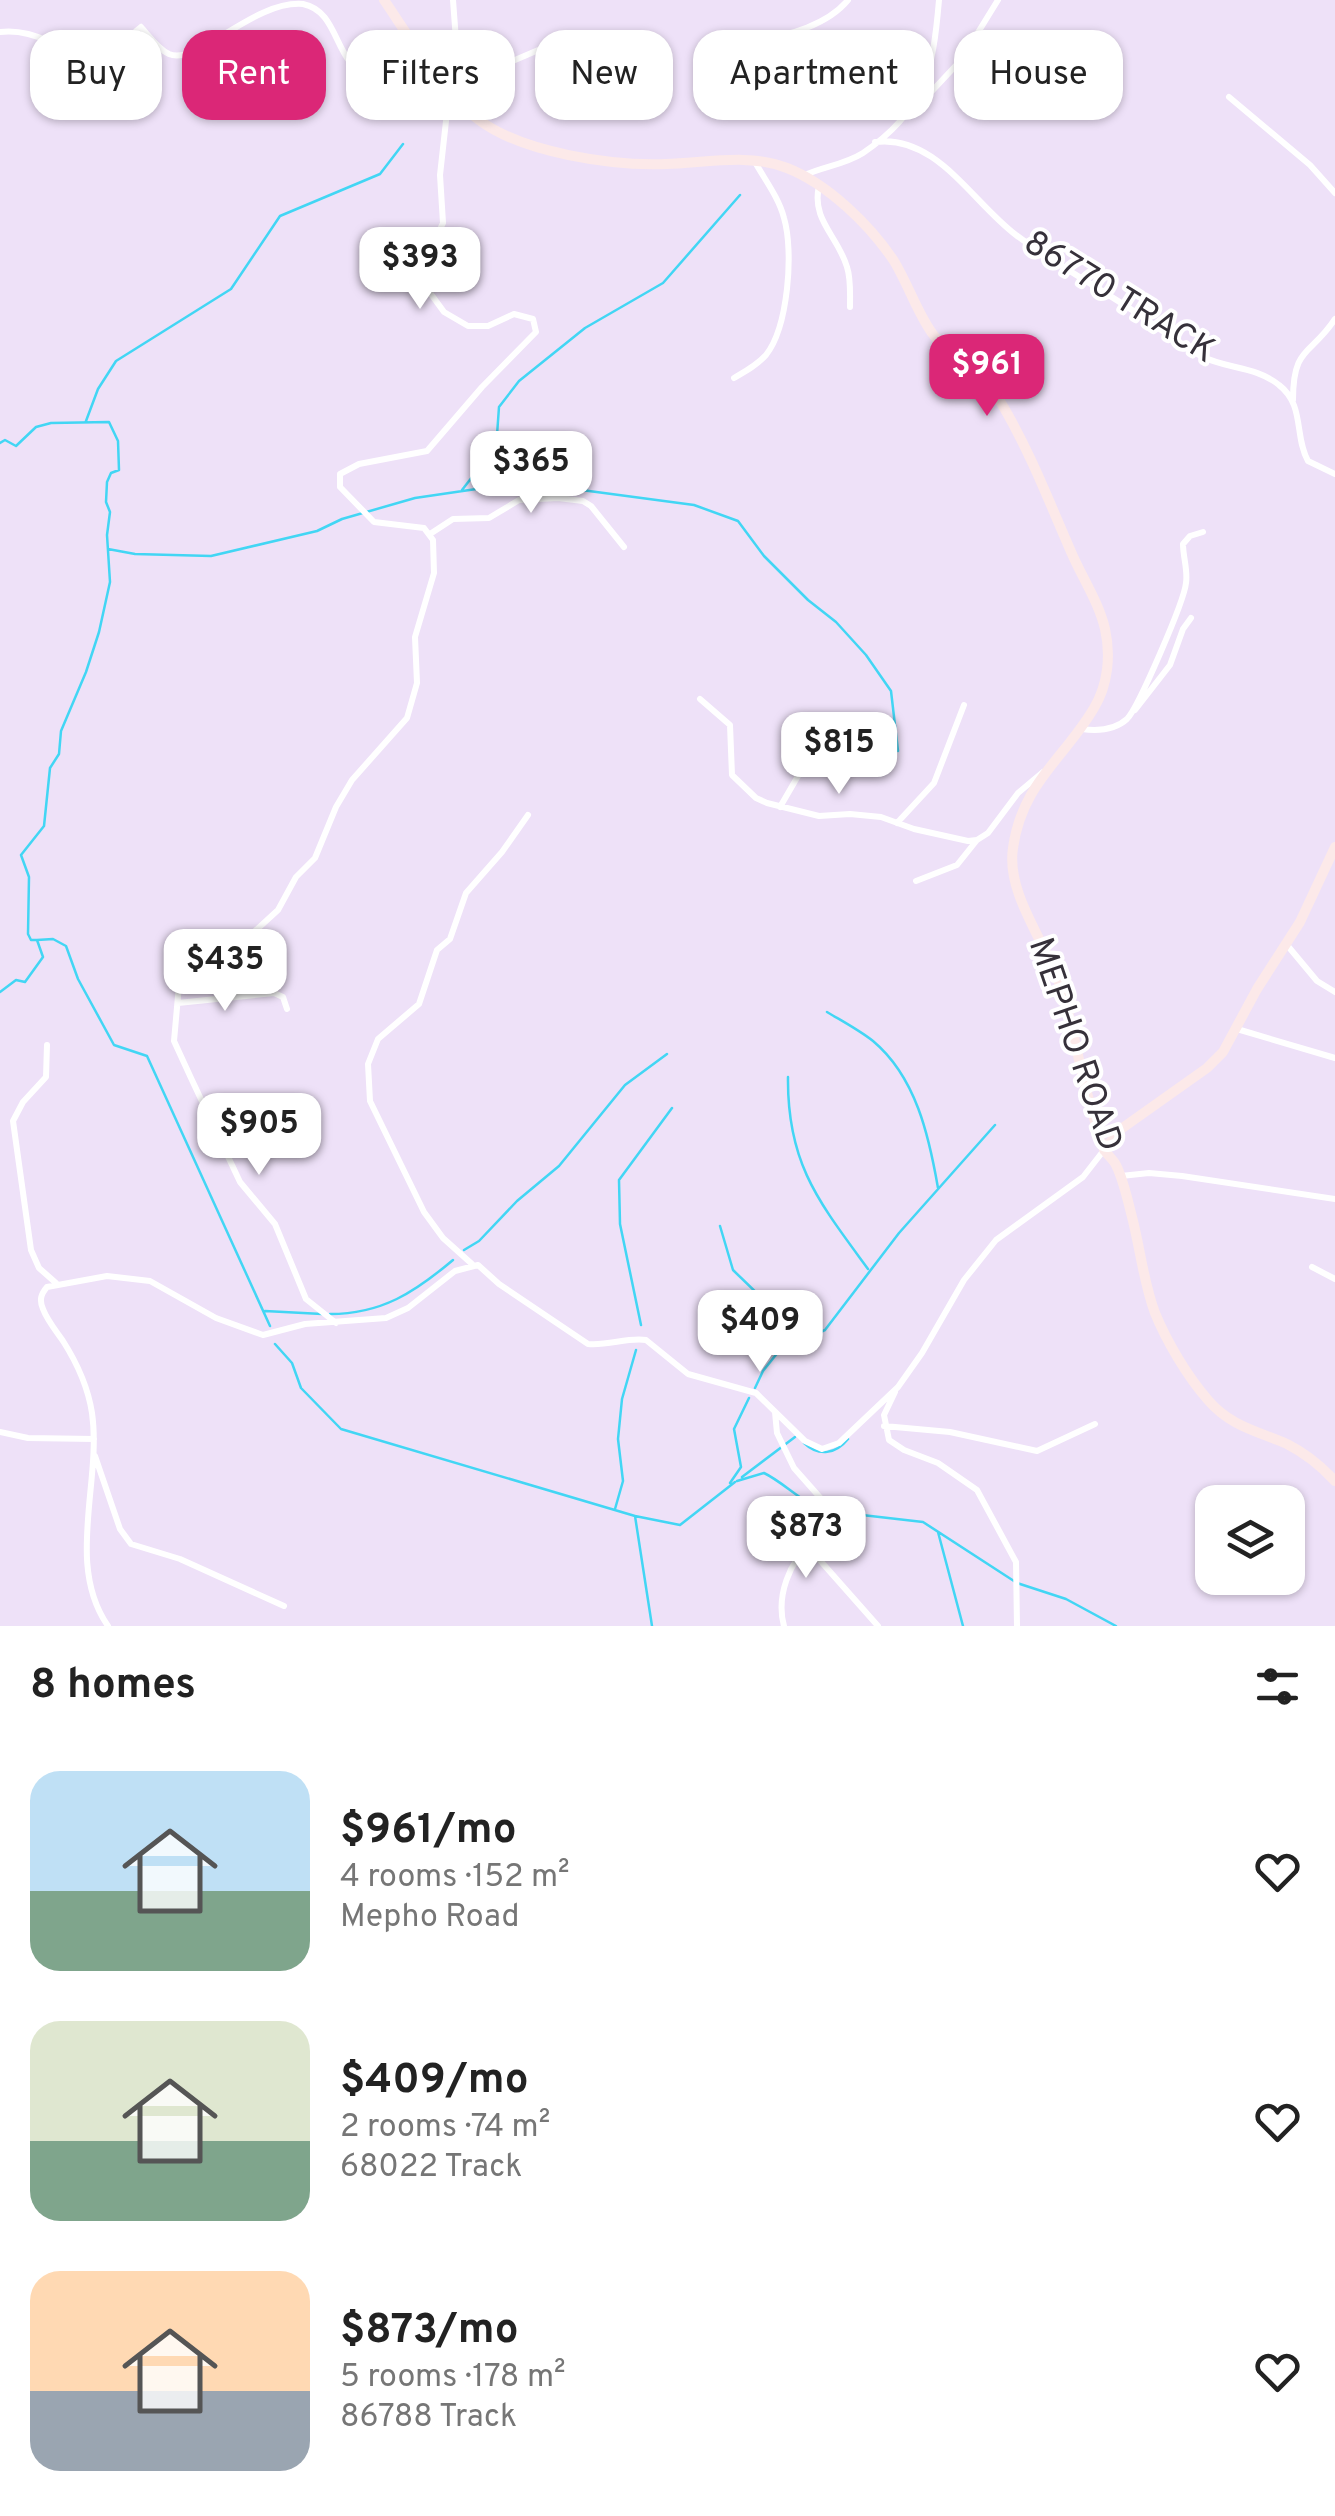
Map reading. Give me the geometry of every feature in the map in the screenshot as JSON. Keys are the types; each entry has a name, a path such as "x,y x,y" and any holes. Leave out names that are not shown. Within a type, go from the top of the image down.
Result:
{"street":[{"name":"MEPHO ROAD","path":"384,0 404,30"},
{"path":"453,0 455,30"},
{"path":"800,30 848,0"},
{"path":"933,30 938,0"},
{"path":"934,92 961,60 998,0"},
{"path":"0,32 23,32 74,54 132,92 149,88 154,80 153,68 136,31 140,27 167,53 179,55 198,48 262,9 285,3 306,4 322,14 346,55"},
{"path":"1230,97 1310,165 1335,193"},
{"path":"336,1323 306,1299 274,1224 240,1182 174,1040 183,975 195,959 211,949 238,944 278,910 296,876 315,858 336,806 352,780 407,718 416,683 416,637 434,574 434,548 424,528 381,524 364,514 340,487 340,474 359,464 424,453 432,448 482,387 534,336 537,328 533,319 520,314 488,326 468,326 444,312 428,290 427,256 443,223 440,175 449,120"},
{"name":"MEPHO ROAD","path":"479,120 496,130 576,156 629,164 755,161 782,165 804,175 874,236 892,259 929,329 993,391 1050,497 1096,605 1108,647 1103,688 1081,729 1043,772 1021,820 1013,847 1013,867 1062,988 1104,1150 1114,1160 1120,1177 1156,1314 1196,1385 1224,1416 1244,1430 1298,1450 1335,1481"},
{"path":"804,175 852,158 901,120"},
{"name":"86770 TRACK","path":"875,142 904,142 927,153 1003,225 1096,290 1200,356 1270,379 1293,401"},
{"path":"734,378 752,368 774,341 789,284 790,251 783,214 755,161"},
{"path":"818,186 819,217 846,265 850,306"},
{"path":"1335,319 1301,354 1294,372 1293,401 1304,456 1314,466 1335,474"},
{"path":"430,534 454,519 488,518 527,498 558,498 592,506 624,548"},
{"path":"1131,715 1184,594 1185,540 1202,532"},
{"path":"1081,729 1110,728 1131,715 1170,665 1191,618"},
{"path":"700,698 730,725 730,767 737,781 756,798 819,816 864,814 957,839 977,840"},
{"path":"897,823 934,783 964,705"},
{"path":"780,807 798,776 810,726 821,720 843,719"},
{"path":"916,881 957,866 1024,788 1043,772"},
{"path":"528,815 466,893 452,934 437,950 419,1004 388,1029 371,1050 367,1092 434,1228 472,1264 588,1344 604,1346 646,1340 688,1374 756,1394 814,1447 830,1448 840,1443 898,1387"},
{"path":"1017,1626 1016,1562 977,1490 938,1463 894,1446 884,1426 884,1414 980,1258 1016,1224 1083,1177 1133,1119 1216,1060 1237,1029 1256,989 1287,946 1335,846"},
{"path":"1287,946 1316,980 1335,992"},
{"path":"178,1003 274,993 283,997 287,1009"},
{"path":"1237,1029 1335,1058"},
{"path":"48,1044 46,1078 23,1102 14,1121 31,1250 39,1268 57,1284"},
{"path":"1120,1177 1149,1173 1182,1176 1335,1199"},
{"path":"108,1626 99,1612 88,1570 94,1455 90,1404 79,1369 41,1305 42,1292 57,1284 107,1276 150,1281 216,1318 256,1334 272,1334 305,1324 372,1321 397,1314 455,1270 472,1264"},
{"path":"1312,1266 1335,1279"},
{"path":"775,1411 778,1433 794,1468 832,1512 830,1521 795,1559 781,1606 784,1626"},
{"path":"884,1426 950,1432 1037,1451 1095,1424"},
{"path":"0,1432 28,1438 94,1439"},
{"path":"94,1455 120,1529 131,1544 180,1558 284,1606"},
{"path":"812,1543 822,1565 878,1626"}],"waterway":[{"path":"86,421 98,389 116,361 231,289 280,216 380,174 403,144"},
{"path":"462,490 483,463 497,435 499,407 519,381 585,328 663,283 740,195"},
{"path":"0,443 5,440 16,446 36,427 51,423 109,422 118,441 119,470 111,473 107,482 110,582 99,632 61,731 59,754 50,768 44,826 21,855 29,877 28,934 31,940 37,940 43,957 25,982 16,980 0,992"},
{"path":"108,549 135,554 211,556 317,531 342,519 415,498 490,487 544,485 694,505 738,521 764,556 866,655 891,691 898,751"},
{"path":"37,940 53,939 66,946 78,979 114,1045 147,1056 270,1326"},
{"path":"827,1012 873,1041 900,1072 925,1128 938,1188"},
{"path":"464,1250 479,1241 517,1201 559,1166 625,1085 667,1054"},
{"path":"788,1077 793,1134 809,1180 868,1269"},
{"path":"641,1325 620,1224 619,1180 672,1108"},
{"path":"755,1388 779,1351 825,1330 899,1233 995,1125"},
{"path":"720,1226 733,1270 789,1324 797,1342"},
{"path":"330,1314 366,1310 397,1299 453,1260"},
{"path":"265,1311 322,1314"},
{"path":"275,1344 292,1363 301,1388 341,1429 635,1516 652,1626"},
{"path":"615,1509 623,1481 618,1439 622,1399 636,1350"},
{"path":"730,1483 741,1467 734,1429 749,1398"},
{"path":"742,1477 795,1437"},
{"path":"804,1443 827,1452 848,1439"},
{"path":"737,1481 764,1473 828,1511"},
{"path":"635,1516 680,1525 735,1482"},
{"path":"836,1512 923,1522 1017,1583 1066,1599 1116,1626"},
{"path":"938,1532 963,1626"}]}
